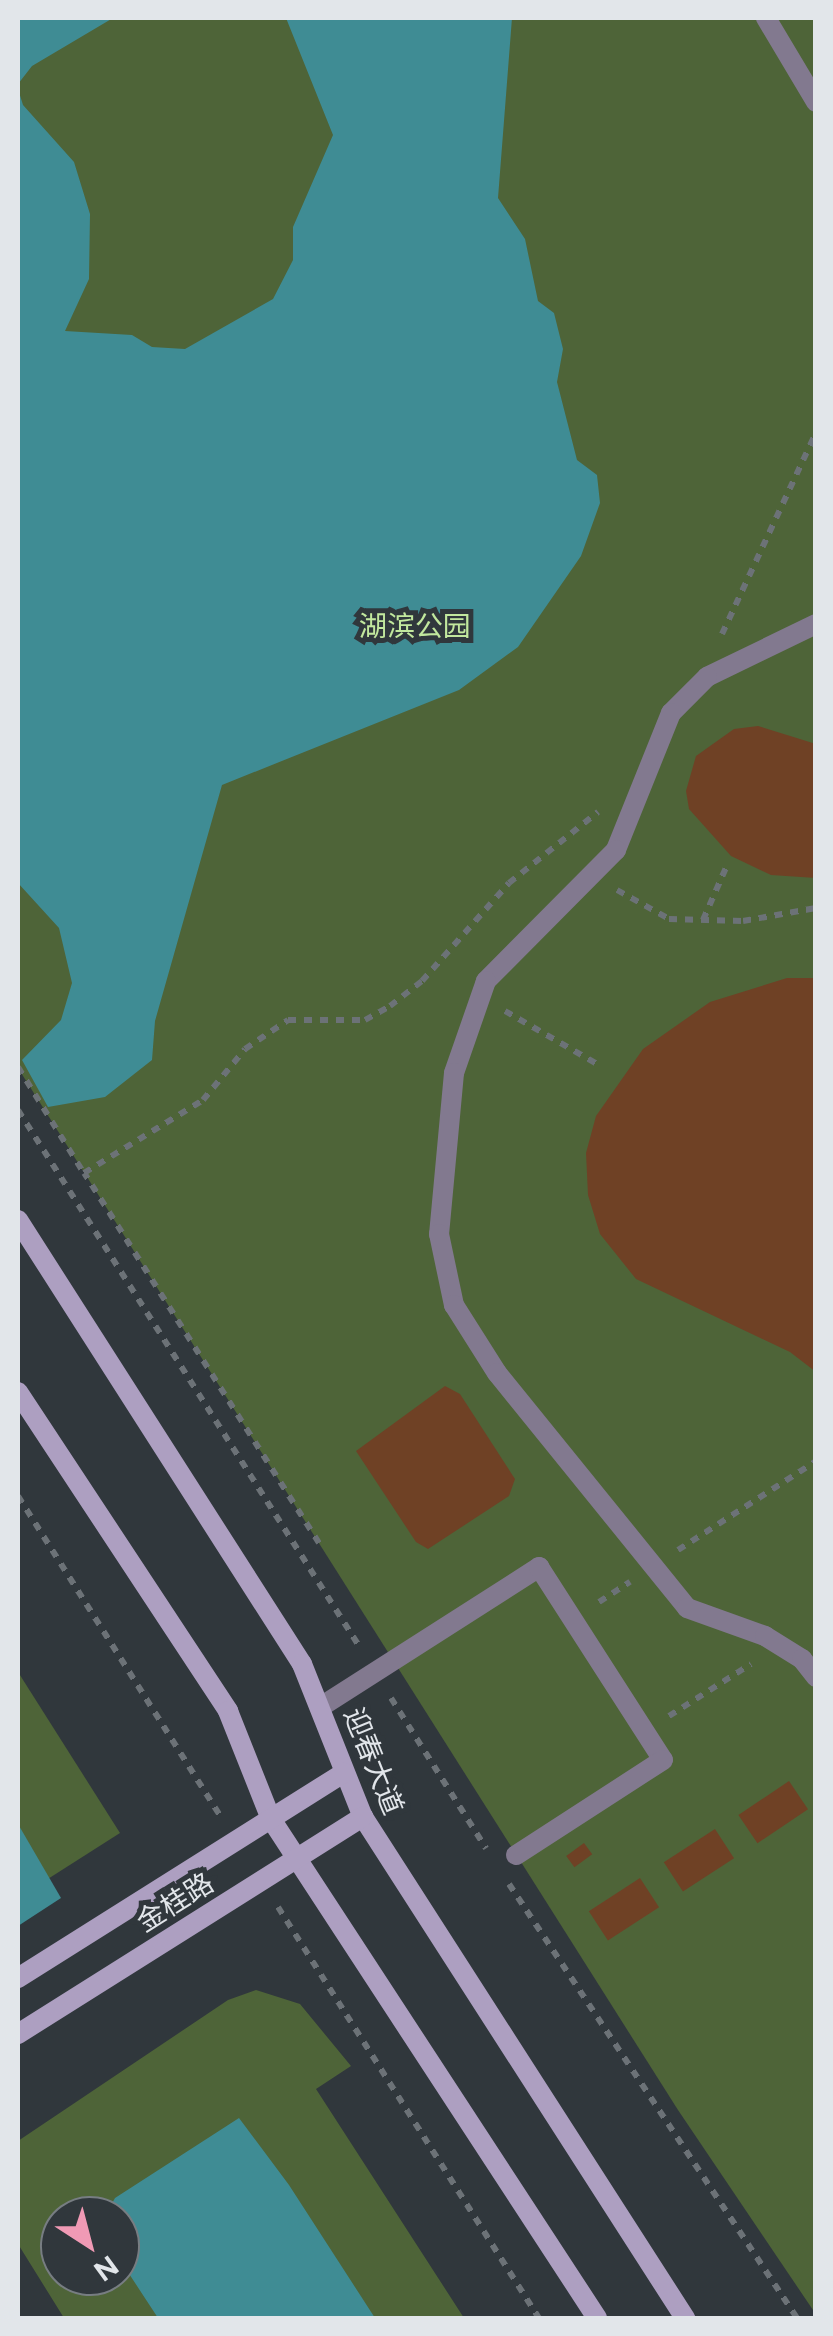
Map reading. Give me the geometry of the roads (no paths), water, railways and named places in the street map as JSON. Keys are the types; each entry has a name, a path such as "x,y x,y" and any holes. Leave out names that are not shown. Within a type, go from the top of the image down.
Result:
{"main road":[{"name":"迎春大道","path":"18,1220 224,1538 322,1706 362,1817 686,2318"},
{"path":"18,1392 228,1712 271,1818 296,1858 597,2318"},
{"name":"金桂路","path":"18,1978 344,1773"},
{"name":"金桂路","path":"18,2034 362,1817"}],"lane":[{"path":"766,18 816,102"},
{"path":"816,624 708,677 671,712 616,850 486,981 454,1073 439,1234 454,1305 497,1373 687,1608 781,1645 816,1677"},
{"path":"322,1706 539,1567 663,1760 516,1855"}],"water":[{"path":"18,18 113,18 32,66 18,84"},
{"path":"286,18 512,18 498,198 525,239 538,301 554,313 563,349 557,382 577,460 597,475 600,503 581,556 518,647 459,690 222,785 155,1021 152,1060 105,1097 48,1107 22,1060 61,1020 72,983 59,928 18,883 18,89 23,105 74,162 90,214 89,279 65,331 132,335 152,347 185,349 273,299 293,260 293,227 333,135"},
{"path":"18,1824 61,1898 18,1926"},
{"path":"239,2118 289,2185 375,2318 158,2318 140,2291 140,2196 118,2196"}],"park label":[{"name":"湖滨公园","path":"415,626"}]}
